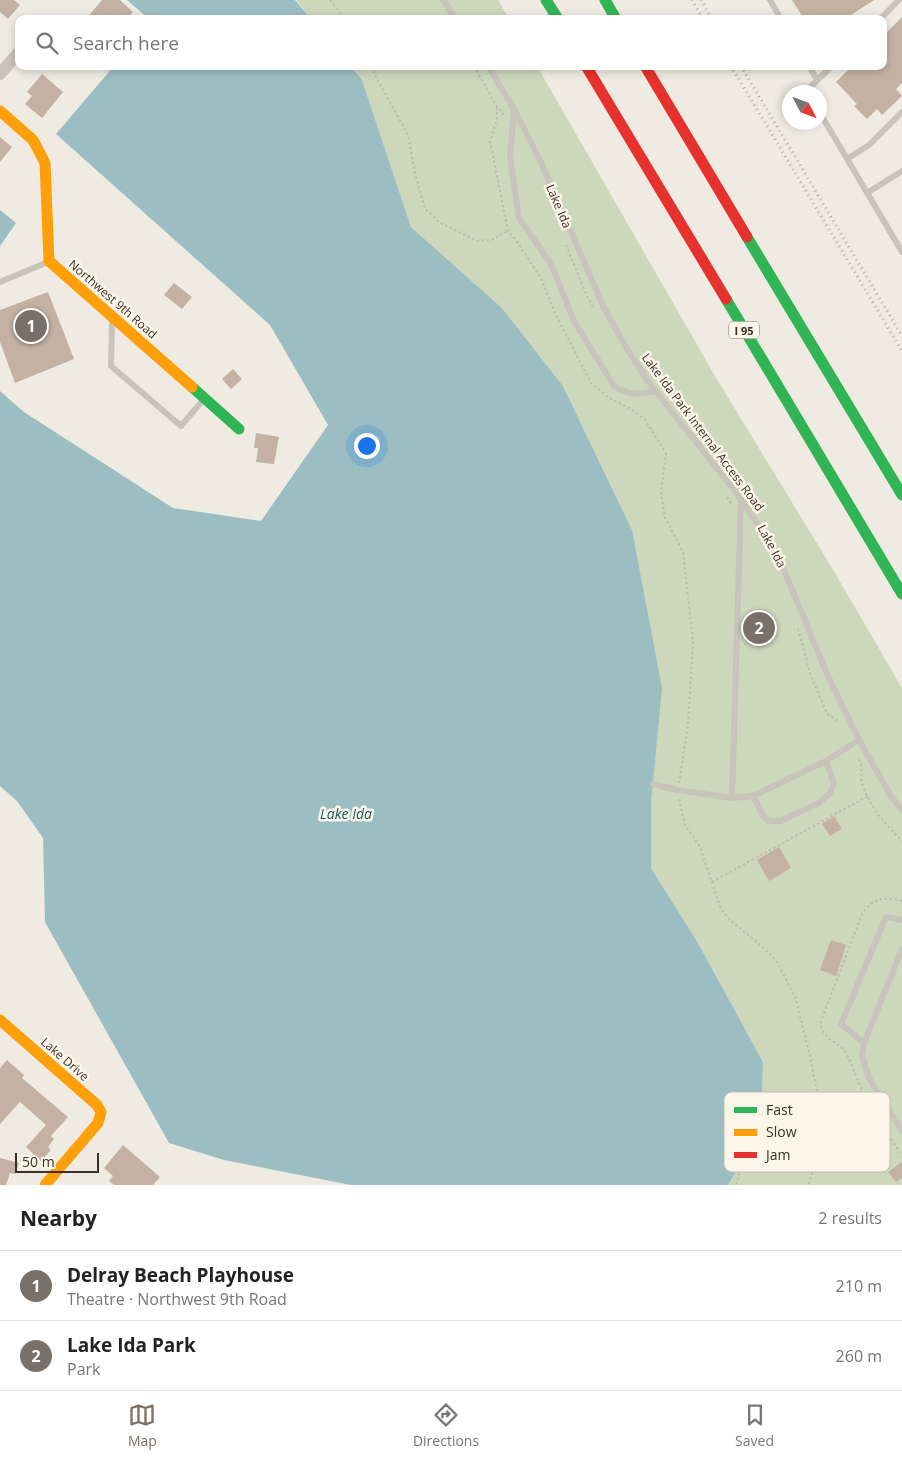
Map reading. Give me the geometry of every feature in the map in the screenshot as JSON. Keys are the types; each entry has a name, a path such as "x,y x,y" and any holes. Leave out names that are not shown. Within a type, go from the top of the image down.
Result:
{"main road":[{"path":"546,0 555,15"},
{"path":"605,0 614,15"},
{"name":"I 95","path":"588,70 902,594"},
{"path":"647,70 902,496"},
{"name":"Northwest 9th Road","path":"0,111 32,140 45,163 49,261 239,429"},
{"name":"Lake Drive","path":"0,1020 97,1105 101,1112 98,1123 45,1185"}],"street":[{"path":"0,74 15,57"}],"lane":[{"path":"444,0 453,15"},
{"path":"770,0 779,15"},
{"path":"884,15 899,0"},
{"name":"Lake Ida Park Internal Access Road","path":"490,70 514,109 540,160 603,306 624,344 656,391 741,499 778,556 828,676 859,740 891,796 902,810"},
{"path":"811,70 817,80"},
{"path":"812,85 828,70"},
{"path":"514,109 510,156 519,218 551,264 574,321 608,376 619,390 635,394 656,391"},
{"path":"847,159 869,145 902,112"},
{"path":"827,125 902,252"},
{"path":"867,193 902,171"},
{"path":"0,282 49,261"},
{"path":"112,317 111,366 181,426 204,398"},
{"path":"732,798 741,499"},
{"path":"652,784 677,790 732,798 753,796 826,761 859,740"},
{"path":"753,796 763,816 769,821 780,821 819,802 830,793 834,783 826,761"},
{"path":"864,1043 841,1024 886,917 902,920"},
{"path":"878,1092 869,1078 862,1056 864,1043 902,949"},
{"path":"890,1112 902,1131"}],"path":[{"path":"330,0 342,15"},
{"path":"373,70 408,135 415,173 425,209 439,222 477,241 491,240 508,231"},
{"path":"476,70 497,107 512,123"},
{"path":"497,107 497,119 490,141 508,231 541,278 555,314 591,383 609,398 631,409 645,420 666,453 661,492 665,518 683,552 693,640 688,725 677,790 685,825 700,847 721,909 731,921 776,960 796,999 817,1092"},
{"name":"Lake Ida","path":"563,238 587,296 596,312"},
{"path":"725,493 733,506 741,512"},
{"path":"798,630 811,676 826,714 843,724"},
{"path":"852,745 861,764 862,782 870,803 902,841"},
{"path":"712,882 868,796"},
{"path":"863,1092 848,1054 843,1048 823,1034 821,1021 862,914 873,902 880,899 888,898 902,901"},
{"path":"890,1137 902,1156"},
{"path":"736,1185 740,1172"},
{"path":"808,1185 812,1172"}],"green space":[{"path":"296,0 498,0 507,15 308,15"},
{"path":"354,70 539,70 715,376 832,568 902,688 902,1185 728,1185 736,1172 890,1172 890,1092 762,1092 763,1062 698,943 651,868 651,803 632,530 563,386 502,308 411,227 362,80"}],"water":[{"path":"127,0 295,0 308,15 144,15"},
{"name":"Lake Ida","path":"111,70 354,70 362,80 411,227 502,308 563,386 632,530 662,688 651,803 651,868 698,943 763,1062 762,1092 724,1092 724,1172 736,1172 728,1185 351,1185 224,1160 169,1143 45,922 43,838 17,801 0,786 0,391 24,412 173,508 261,521 328,425 270,325 56,134"},
{"path":"0,210 16,223 0,246"}],"building":[{"path":"0,0 14,0 20,5 8,19 0,12"},
{"path":"102,0 120,0 133,12 130,15 89,15"},
{"path":"792,0 874,0 851,15 801,15"},
{"path":"902,17 902,83 896,89 902,96 882,115 877,109 867,119 854,106 857,104 836,82 848,70 887,70 887,32"},
{"path":"42,74 63,92 42,118 25,104 32,96 27,92"},
{"path":"0,137 12,147 0,162"},
{"path":"174,283 192,297 182,309 164,295"},
{"path":"48,292 74,359 15,383 0,342 0,310"},
{"path":"233,369 242,379 231,389 222,379"},
{"path":"256,433 279,437 274,464 256,462 258,448 254,448"},
{"path":"834,816 842,829 830,836 822,824"},
{"path":"779,847 791,868 769,881 757,860"},
{"path":"831,940 846,945 836,976 820,970"},
{"path":"7,1060 24,1075 22,1078 68,1117 51,1136 54,1139 48,1147 51,1150 41,1161 26,1147 46,1125 20,1102 0,1124 0,1068"},
{"path":"123,1145 160,1177 153,1185 114,1185 109,1181 113,1176 104,1168"},
{"path":"0,1158 19,1163 15,1174 10,1173 6,1185 0,1185"},
{"path":"902,1162 902,1178 896,1182 888,1172"}],"railway":[{"path":"692,0 701,15"},
{"path":"701,0 710,15"},
{"path":"733,70 902,351"},
{"path":"743,70 902,336"}],"traffic: fast":[{"path":"546,0 555,15"},
{"path":"605,0 614,15"},
{"path":"747,237 902,495"},
{"path":"726,299 902,594"},
{"path":"192,387 239,429"}],"traffic: slow":[{"path":"0,111 33,140 45,163 49,261 192,387"},
{"path":"0,1020 97,1105 101,1112 98,1123 45,1185"}],"traffic: jam":[{"path":"588,70 726,299"},
{"path":"647,70 747,237"}],"place":[{"name":"Delray Beach Playhouse","path":"31,326"},
{"name":"Lake Ida Park","path":"759,628"}]}
